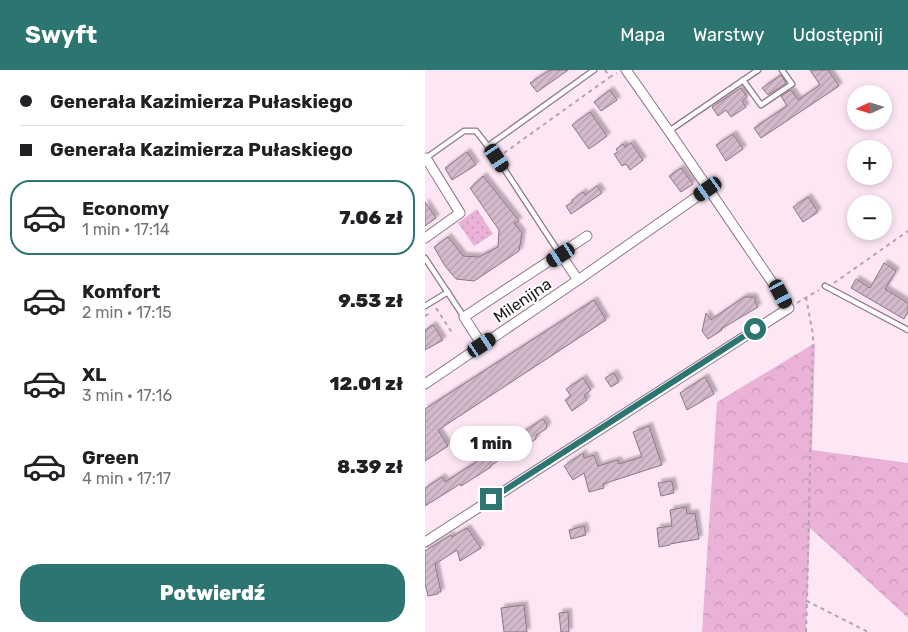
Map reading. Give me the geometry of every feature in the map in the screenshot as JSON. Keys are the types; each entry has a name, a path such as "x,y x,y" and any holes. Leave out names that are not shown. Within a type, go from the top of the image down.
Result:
{"street":[{"path":"425,542 789,308 626,70"},
{"path":"425,158 461,213 425,238"},
{"name":"Milenijna","path":"425,384 708,189"},
{"path":"482,345 465,317 587,236"},
{"path":"561,255 578,280"}],"lane":[{"path":"488,146 594,70"},
{"path":"669,131 758,70"},
{"path":"743,80 761,105 792,84 782,70"},
{"path":"425,158 464,131 476,131 497,158 561,255"},
{"path":"425,258 465,317"},
{"path":"825,286 908,330"},
{"path":"425,306 447,292"}],"path":[{"path":"605,70 610,77"},
{"path":"497,158 621,70"},
{"path":"789,308 825,286 836,282 908,231"},
{"path":"806,297 813,335 806,632"},
{"path":"432,302 453,334"},
{"path":"807,601 868,632"}],"green space":[{"path":"477,209 493,234 474,246 458,223"},
{"path":"815,343 812,450 908,463 908,618 810,528 806,632 702,632 717,402"}],"building":[{"path":"550,70 568,70 537,92 530,83"},
{"path":"810,70 828,70 839,86 761,138 754,128 787,106 781,96 791,90 798,100 820,85"},
{"path":"781,75 786,83 768,95 762,88"},
{"path":"741,88 747,97 742,101 746,107 731,117 726,110 718,116 712,107"},
{"path":"610,90 617,100 601,111 594,102"},
{"path":"590,112 607,136 589,149 572,125"},
{"path":"733,134 743,149 726,161 716,145"},
{"path":"631,143 643,160 630,170 626,164 622,166 614,154 618,152 616,149 623,144 625,147"},
{"path":"467,152 476,165 452,180 445,168"},
{"path":"681,168 693,184 681,192 669,176"},
{"path":"483,176 519,221 514,223 522,233 519,251 474,281 456,279 445,266 434,247 448,237 463,256 479,257 498,247 499,230 470,188"},
{"path":"597,186 602,193 571,214 566,206 583,192 585,195"},
{"path":"808,197 818,212 803,222 793,207"},
{"path":"425,202 436,218 425,226"},
{"path":"884,263 896,271 885,289 908,303 908,311 904,319 851,288 856,279 870,288"},
{"path":"744,297 753,297 758,307 708,339 702,331 706,313 711,320"},
{"path":"594,300 606,320 438,430 448,446 425,461 425,409"},
{"path":"433,325 443,340 425,350 425,330"},
{"path":"614,373 619,382 611,387 605,378"},
{"path":"705,377 714,394 687,410 680,393"},
{"path":"583,378 591,390 584,395 587,400 572,411 565,400 571,396 566,389"},
{"path":"543,419 547,425 546,429 536,435 536,439 530,443 526,442 491,467 425,506 425,488 442,477 445,482"},
{"path":"649,426 662,465 603,484 604,488 589,492 584,473 573,480 564,466 583,453 584,458 594,455 598,466 618,460 619,464 642,457 633,432"},
{"path":"672,481 674,493 661,496 658,483"},
{"path":"686,507 687,514 695,513 699,539 659,547 657,528 672,526 670,510"},
{"path":"584,526 586,535 571,539 569,530"},
{"path":"467,528 481,548 460,561 457,550 435,564 441,592 428,596 425,583 425,551 451,535 452,537"},
{"path":"524,605 527,632 504,632 501,608"},
{"path":"568,612 569,632 561,632 559,613"}],"route":[{"path":"491,499 755,329"}]}
